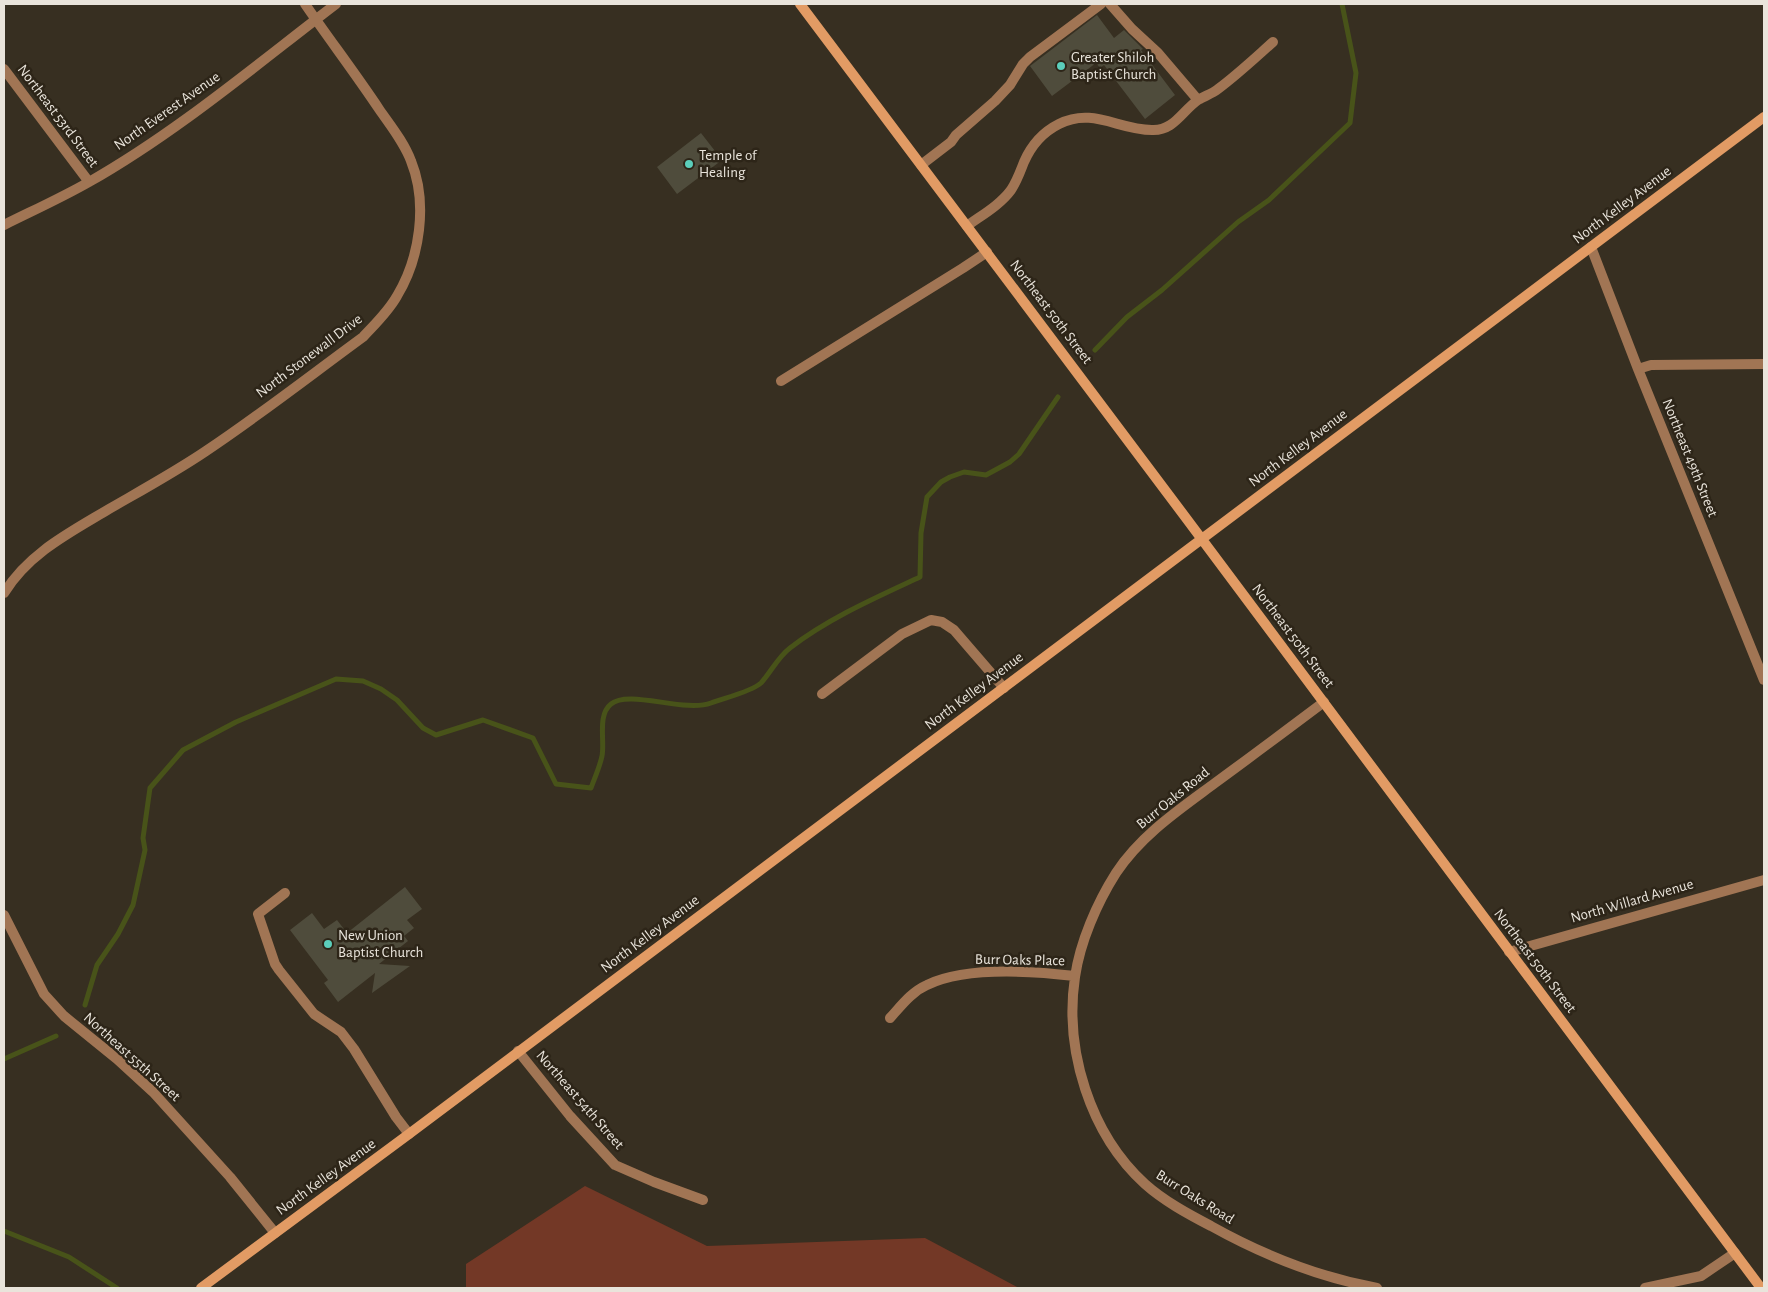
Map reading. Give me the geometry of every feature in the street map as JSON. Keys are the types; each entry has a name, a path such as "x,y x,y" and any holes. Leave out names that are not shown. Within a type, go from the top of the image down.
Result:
{"street":[{"name":"North Stonewall Drive","path":"4,594 32,558 52,542 172,473 207,450 363,337 381,319 397,296 409,271 416,244 420,215 418,188 411,161 391,127 304,4"},
{"name":"North Everest Avenue","path":"4,225 89,182 178,124 336,4"},
{"name":"Northeast 50th Street","path":"800,4 1761,1288"},
{"path":"921,165 951,142 956,135 996,101 1030,57 1100,4"},
{"path":"1110,4 1132,29 1158,53 1198,100"},
{"path":"967,226 995,206 1010,192 1017,181 1029,150 1038,138 1056,125 1072,118 1091,117 1153,130 1166,128 1178,121 1198,100 1218,90 1273,42"},
{"name":"Northeast 53rd Street","path":"4,69 89,182"},
{"name":"North Kelley Avenue","path":"201,1288 1764,117"},
{"name":"Northeast 49th Street","path":"1591,246 1638,369 1764,680"},
{"path":"782,381 986,252"},
{"path":"1638,369 1651,365 1764,364"},
{"path":"822,694 902,634 931,620 942,622 954,630 1004,688"},
{"name":"Burr Oaks Road","path":"1324,702 1182,808 1154,830 1134,850 1116,873 1089,928 1075,976 1073,1020 1076,1048 1085,1085 1094,1110 1119,1155 1152,1190 1174,1205 1244,1245 1301,1268 1377,1288"},
{"name":"North Willard Avenue","path":"1509,952 1764,880"},
{"path":"285,893 258,914 275,964 314,1014 341,1032 409,1134"},
{"name":"Northeast 55th Street","path":"4,914 44,994 64,1016 153,1092 230,1177 275,1233"},
{"name":"Burr Oaks Place","path":"890,1018 914,992 927,984 943,979 972,973 1011,972 1075,976"},
{"name":"Northeast 54th Street","path":"518,1052 570,1116 615,1165 703,1200"},
{"path":"1644,1288 1700,1276 1734,1253"}],"shaded area":[{"path":"585,1186 707,1246 925,1238 1019,1288 466,1288 466,1264"}],"building":[{"name":"Greater Shiloh Baptist Church","path":"1097,15 1114,38 1124,30 1143,49 1141,50 1175,95 1145,119 1104,65 1100,68 1096,63 1052,96 1030,66"},
{"name":"Temple of Healing","path":"701,133 722,160 677,194 657,167"},
{"name":"New Union Baptist Church","path":"405,887 422,909 407,920 414,928 404,936 408,941 379,964 410,966 372,993 375,973 338,1002 324,983 328,980 290,930 312,913 324,929 337,920 347,933"}],"waterway":[{"path":"1095,350 1127,317 1162,290 1238,222 1269,200 1350,123 1356,73 1342,4"},
{"path":"85,1005 97,965 118,934 133,905 145,850 143,838 150,788 183,750 236,722 336,679 363,681 381,689 397,700 423,728 436,735 483,720 533,738 556,784 591,788 602,756 604,715 611,704 619,700 630,699 700,705 744,692 761,683 786,652 820,627 920,577 921,533 927,497 941,482 950,477 964,472 986,475 1010,462 1019,454 1058,397"},
{"path":"4,1059 56,1036"},
{"path":"4,1231 69,1257 117,1288"}],"place":[{"name":"Greater Shiloh Baptist Church","path":"1061,66"},
{"name":"Temple of Healing","path":"689,164"},
{"name":"New Union Baptist Church","path":"328,944"}]}
